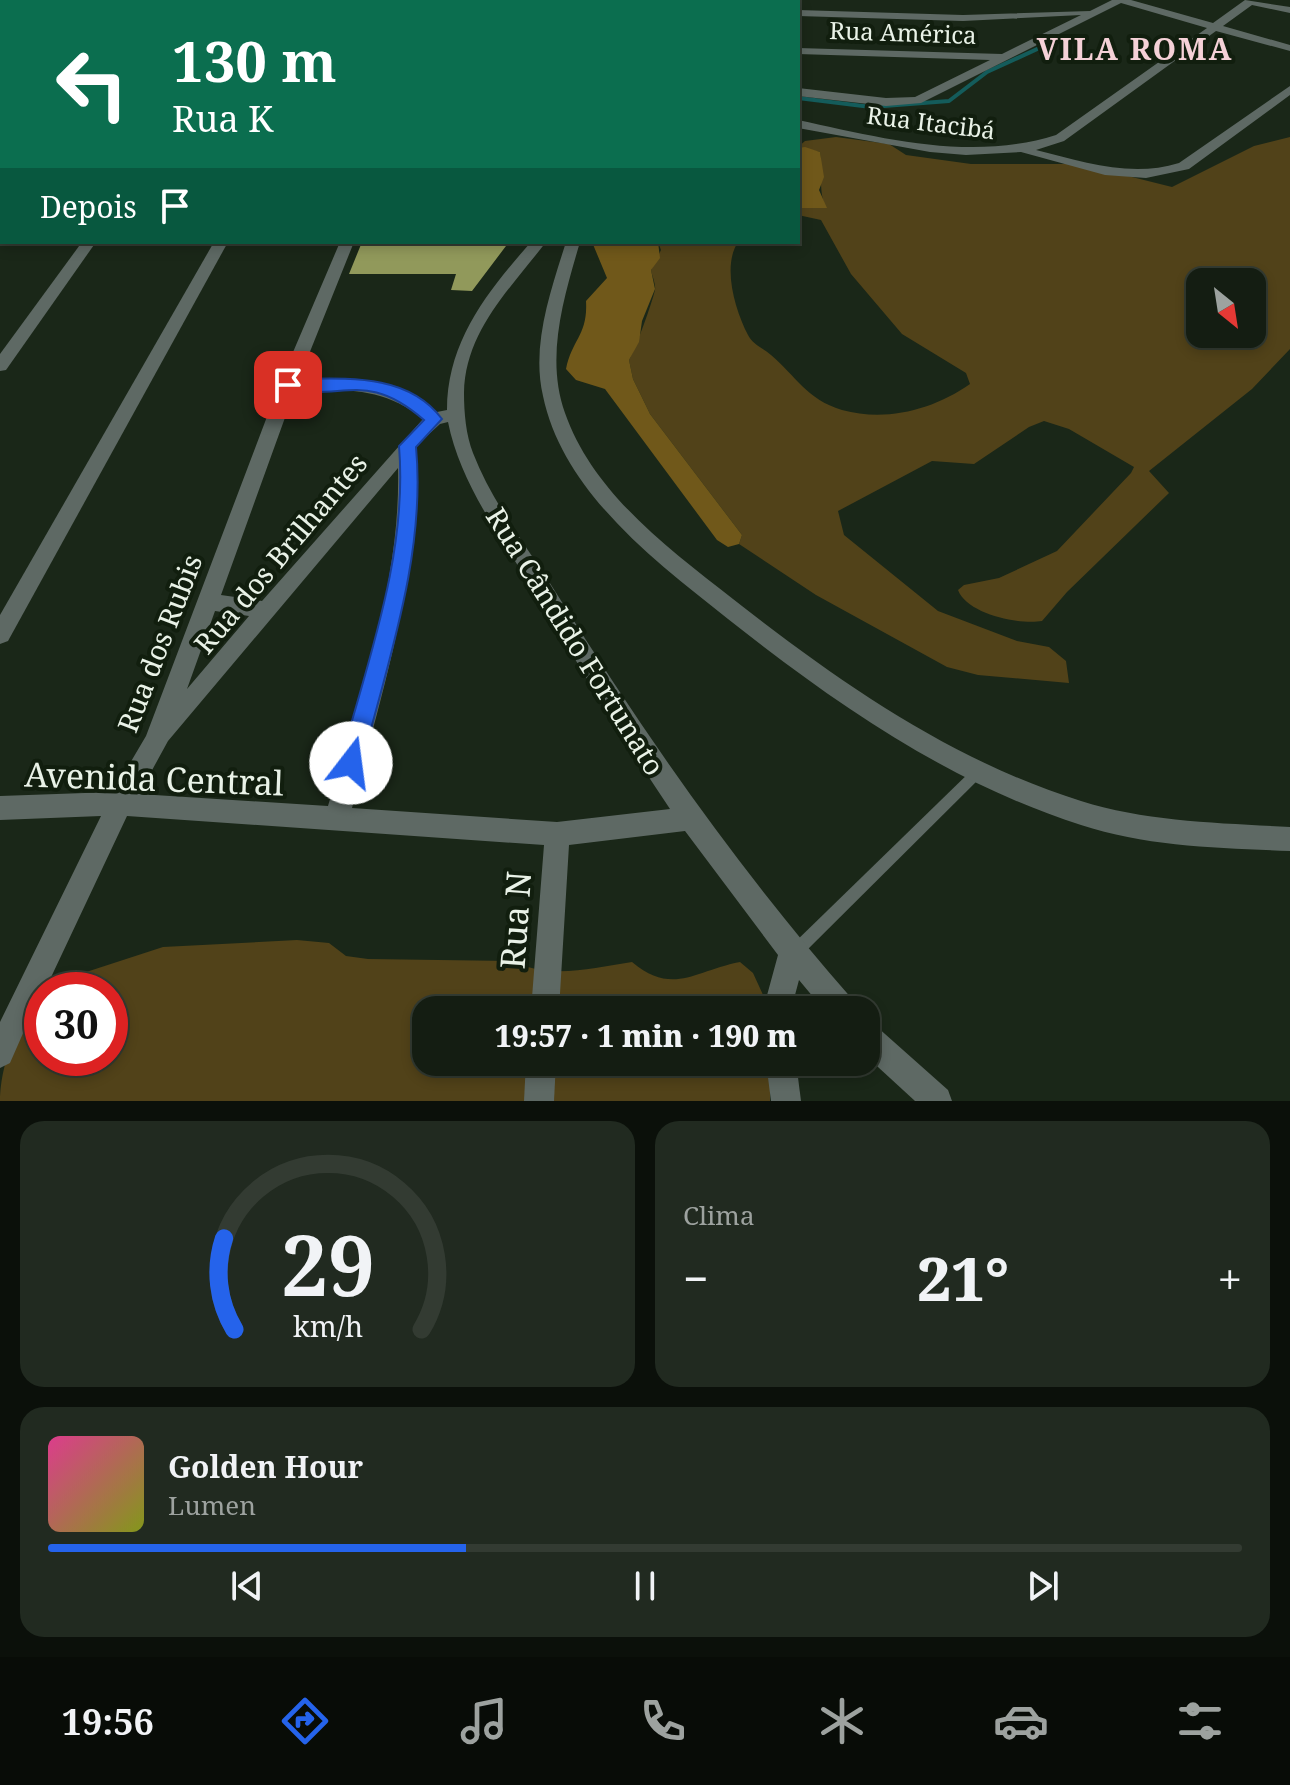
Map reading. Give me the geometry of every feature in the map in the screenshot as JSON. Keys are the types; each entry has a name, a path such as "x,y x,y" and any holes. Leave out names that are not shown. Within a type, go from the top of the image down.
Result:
{"street":[{"path":"800,92 907,102 935,93 1120,0 1290,48"},
{"path":"1251,1 1290,10"},
{"name":"Rua Itacibá","path":"800,124 969,152 1026,151 1060,138 1251,1"},
{"path":"800,13 963,18 1091,12"},
{"name":"Rua América","path":"800,51 1006,57"},
{"path":"1026,151 1136,175 1165,174 1184,166 1290,90"},
{"path":"0,366 88,244"},
{"path":"0,635 220,244"},
{"name":"Rua dos Rubis","path":"0,1053 120,804 156,741 288,385 346,244"},
{"name":"Rua Cândido Fortunato","path":"537,244 502,283 468,336 444,416 479,484 688,819 792,954 830,996"},
{"path":"572,244 553,310 549,379 555,412 571,448 593,480 661,554 843,695 926,745 979,771 1081,814 1153,830 1290,839"},
{"path":"288,385 369,384 407,397 444,416"},
{"name":"Rua dos Brilhantes","path":"156,741 407,446 444,416"},
{"path":"337,818 394,598 408,508 407,446"},
{"path":"208,601 268,611"},
{"name":"Avenida Central","path":"0,808 120,804 557,834 688,819"},
{"name":"Rua N","path":"546,996 557,834"},
{"path":"781,996 792,954"},
{"path":"880,1049 937,1101"},
{"path":"539,1101 540,1076"},
{"path":"783,1076 786,1101"}],"lane":[{"path":"792,954 979,771"}],"shaded area":[{"path":"836,137 889,144 906,155 971,164 1080,164 1172,187 1254,146 1290,137 1290,349 1252,389 1149,471 1169,493 1067,592 1042,621 995,616 972,606 958,590 964,585 999,578 1057,551 1131,473 1134,467 1069,429 1044,421 1029,427 974,464 932,461 838,511 844,535 938,611 1017,641 1049,647 1066,661 1069,683 978,675 947,667 816,595 739,544 742,535 650,414 633,379 629,360 655,290 651,270 661,250 659,244 737,244 731,263 732,288 748,335 810,393 830,405 859,413 892,414 941,401 970,384 966,373 902,334 851,274 821,220 800,215 800,208 825,206 820,152 800,147 805,141"},
{"path":"800,148 820,152 824,177 819,190 827,208 800,208"},
{"path":"593,244 658,244 660,258 651,270 655,289 642,321 639,342 629,360 633,379 650,414 742,535 739,544 728,547 717,540 605,389 576,380 566,369 585,322 586,301 607,278"},
{"path":"297,940 329,943 346,956 368,959 512,961 527,967 556,971 632,962 660,978 672,979 740,962 753,973 764,996 412,996 412,1076 770,1076 770,1101 0,1101 7,1059 24,1019 24,1076 128,1076 128,972 86,972 163,947"}],"building":[{"path":"361,244 507,244 472,291 451,290 456,274 349,274"}],"waterway":[{"path":"800,98 871,107 949,101 987,72 1059,39"}],"district":[{"name":"VILA ROMA","path":"1135,48"}],"route":[{"path":"288,385 369,384 407,397 434,419 407,446 410,481 407,522 394,598 351,763"}]}
